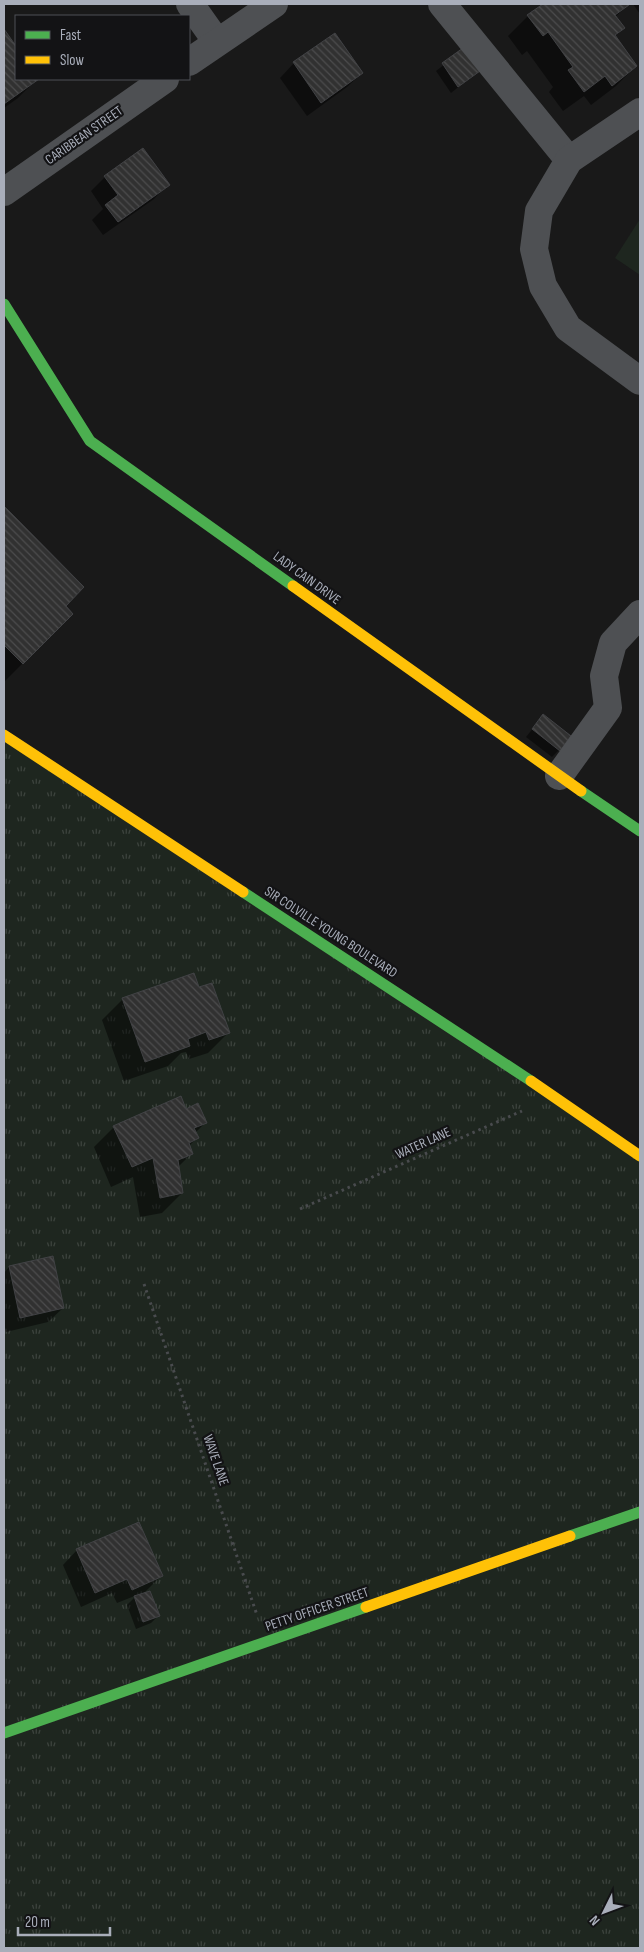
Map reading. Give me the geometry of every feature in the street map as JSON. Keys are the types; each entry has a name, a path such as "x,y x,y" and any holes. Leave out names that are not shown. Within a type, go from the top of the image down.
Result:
{"street":[{"path":"190,4 217,42"},
{"path":"190,61 274,4"},
{"path":"442,4 569,160"},
{"name":"CARIBBEAN STREET","path":"4,192 164,80"},
{"path":"640,112 569,160 539,211 534,249 543,286 568,328 640,381"},
{"name":"LADY CAIN DRIVE","path":"4,304 90,441 559,776 640,831"},
{"path":"559,776 608,708 604,676 613,643 640,614"},
{"name":"SIR COLVILLE YOUNG BOULEVARD","path":"4,735 555,1097 640,1156"},
{"name":"PETTY OFFICER STREET","path":"4,1733 640,1512"}],"path":[{"name":"WATER LANE","path":"300,1209 555,1097"},
{"name":"WAVE LANE","path":"144,1284 266,1642"}],"green space":[{"path":"640,219 640,275 615,258"},
{"path":"4,735 640,1159 640,1948 4,1948"}],"building":[{"path":"543,4 628,4 615,15 625,28 615,35 637,66 612,86 605,76 584,92 568,70 573,67 548,32 543,36 527,15"},
{"path":"4,29 15,45 15,80 38,80 4,104"},
{"path":"335,33 363,73 321,103 293,62"},
{"path":"463,48 480,71 458,87 442,63"},
{"path":"143,148 170,185 118,222 105,205 118,195 104,176"},
{"path":"4,506 84,587 66,606 73,614 23,664 4,645"},
{"path":"543,714 571,736 560,751 532,729"},
{"path":"194,973 199,987 212,983 230,1033 209,1040 206,1032 188,1039 190,1046 145,1062 122,998"},
{"path":"181,1096 186,1109 198,1103 207,1123 194,1128 199,1138 189,1143 193,1154 178,1160 183,1193 160,1198 153,1158 132,1167 113,1126"},
{"path":"53,1256 64,1308 20,1318 9,1266"},
{"path":"139,1522 163,1576 132,1590 127,1579 95,1593 76,1549"},
{"path":"150,1591 160,1616 143,1622 134,1596"}],"traffic: fast":[{"path":"4,304 90,441 293,586"},
{"path":"581,791 640,831"},
{"path":"243,892 531,1081"},
{"path":"570,1536 640,1512"},
{"path":"4,1733 366,1607"}],"traffic: slow":[{"path":"293,586 581,791"},
{"path":"4,735 243,892"},
{"path":"531,1081 640,1156"},
{"path":"366,1607 570,1536"}]}
